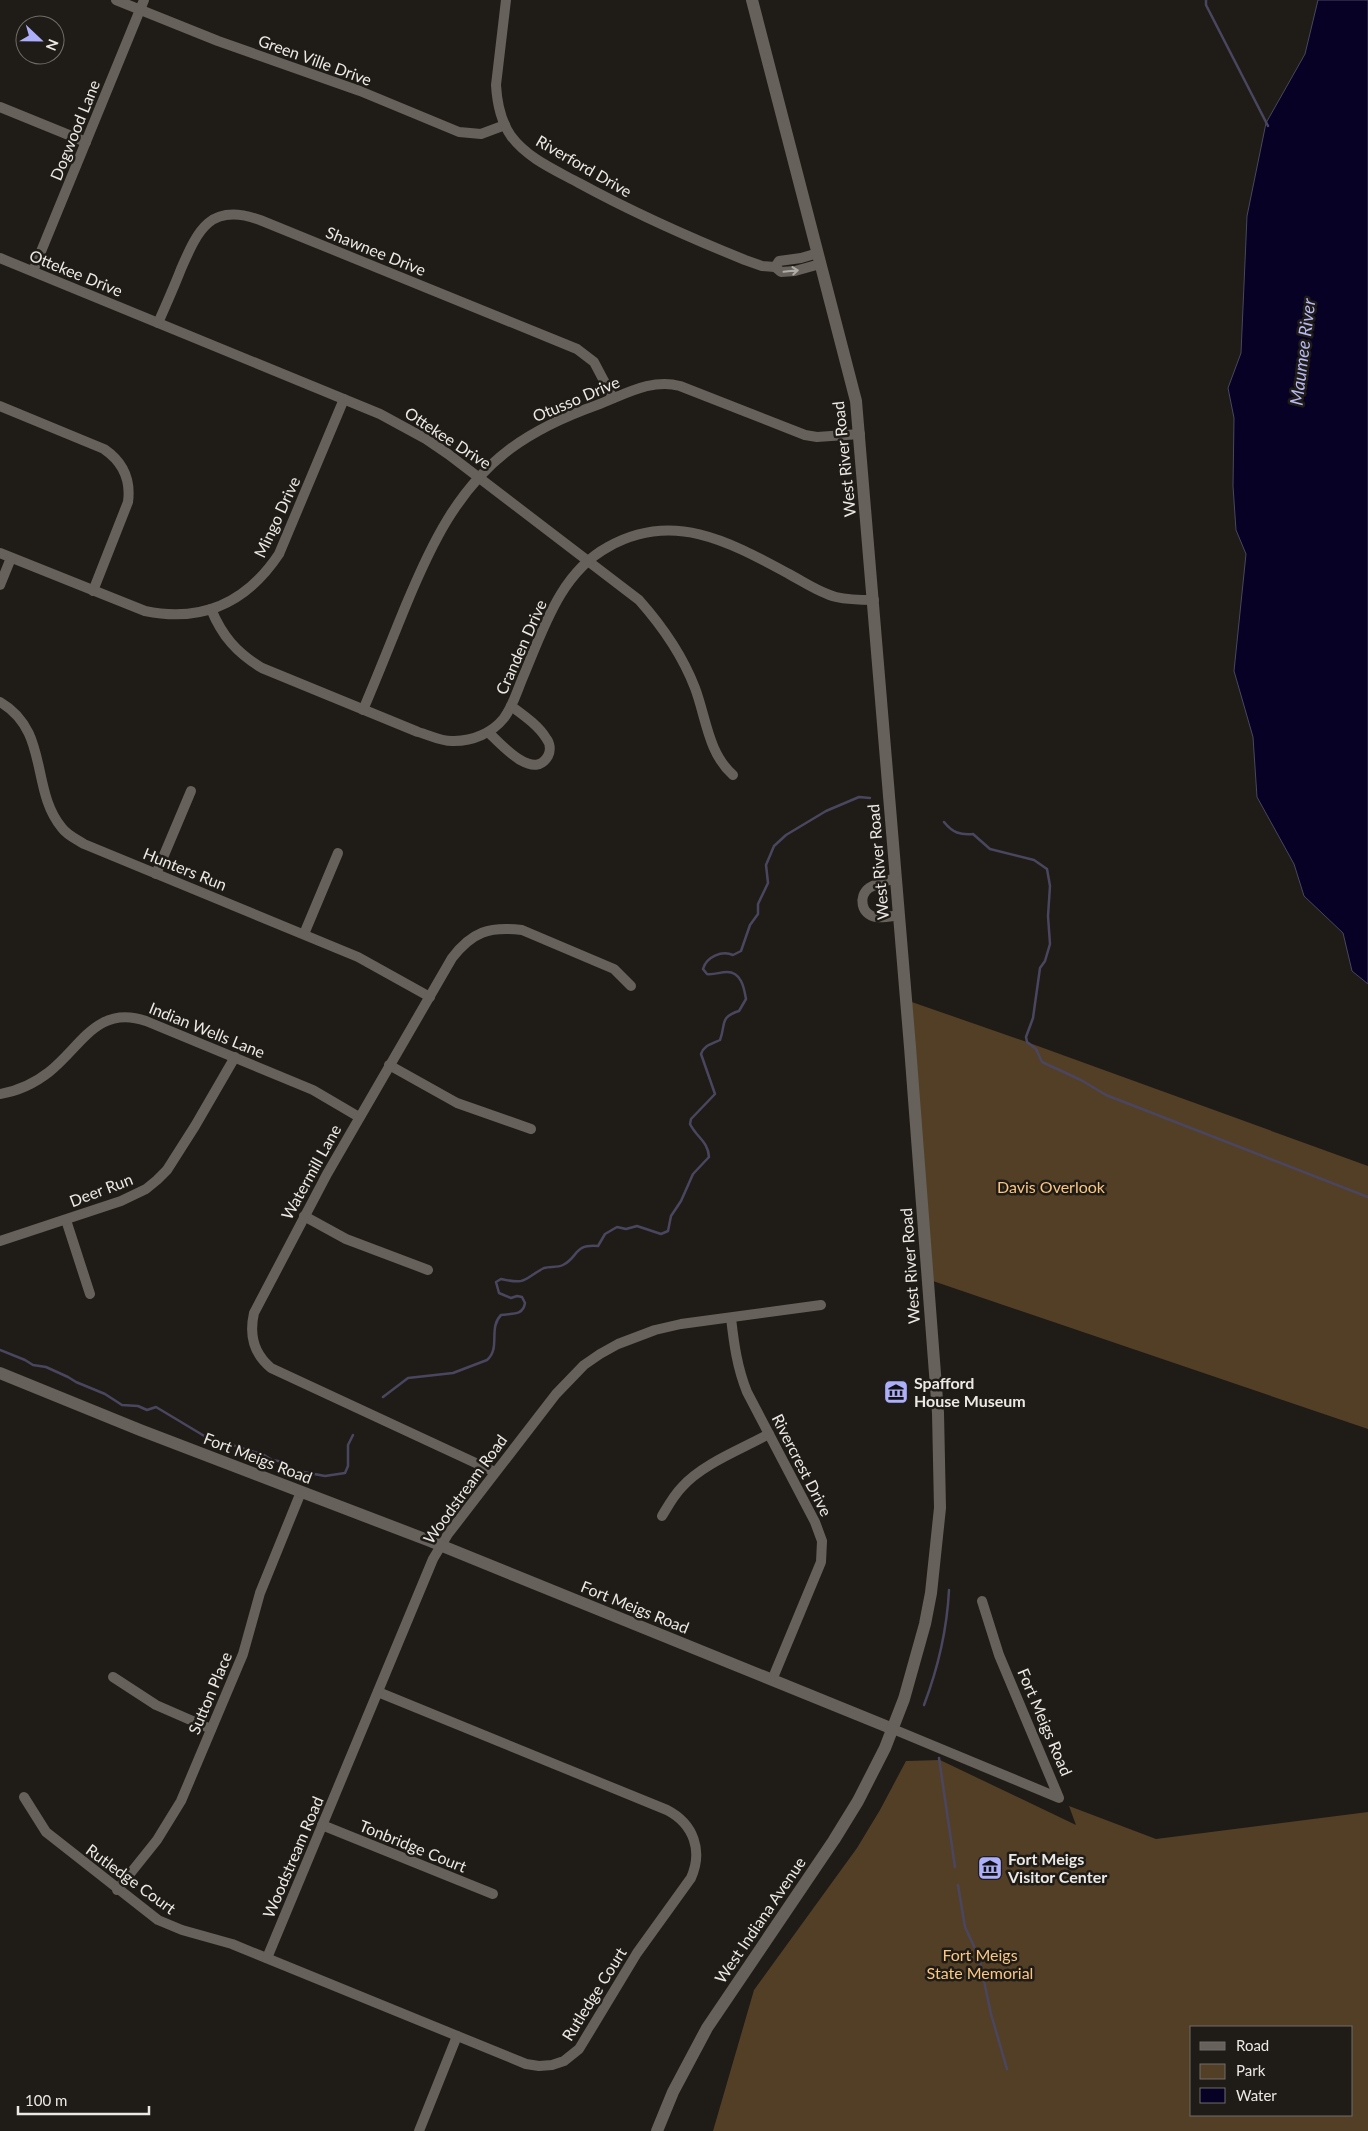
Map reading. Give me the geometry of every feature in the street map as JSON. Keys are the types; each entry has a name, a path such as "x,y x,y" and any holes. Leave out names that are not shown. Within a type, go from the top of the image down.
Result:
{"main road":[{"name":"West River Road","path":"752,0 856,401 874,600 938,1413 940,1508 925,1624 916,1659 893,1729"},
{"name":"Fort Meigs Road","path":"0,1373 140,1430 441,1545 893,1729"},
{"name":"West Indiana Avenue","path":"657,2131 681,2076 706,2028 838,1832 869,1779 893,1729"}],"street":[{"name":"Green Ville Drive","path":"116,0 142,5 218,41 360,92 459,132 481,134 505,125"},
{"name":"Riverford Drive","path":"506,0 496,85 499,112 511,136 530,155 641,216 745,260 762,266 775,267 778,262 819,258"},
{"name":"Dogwood Lane","path":"33,272 142,5"},
{"path":"0,107 86,142"},
{"name":"Shawnee Drive","path":"158,323 193,241 201,229 212,220 226,215 247,215 577,348 594,362 613,398"},
{"name":"Ottekee Drive","path":"0,258 344,400 403,426 426,439 640,600 672,642 695,688 717,756 724,767 733,775"},
{"name":"Otusso Drive","path":"363,710 437,535 451,512 479,477 532,434 573,414 613,398 653,384 674,384 802,434 817,437 860,434"},
{"name":"Mingo Drive","path":"0,553 93,591 158,614 191,614 210,609 234,599 245,592 268,570 279,554 344,400"},
{"path":"0,406 104,449 115,458 123,469 128,482 128,502 93,591"},
{"name":"Cranden Drive","path":"210,609 230,644 250,661 287,679 363,710 440,740 454,742 468,740 488,732 504,719 512,706 556,602 574,576 589,560 608,546 637,534 662,530 706,534 740,548 830,595 856,600 874,600"},
{"path":"0,585 11,558"},
{"name":"Hunters Run","path":"0,702 19,717 27,729 51,812 62,828 84,844 358,957 430,997"},
{"path":"488,732 515,757 526,764 539,764 547,758 550,751 548,739 512,706"},
{"path":"156,874 191,791"},
{"path":"304,934 338,853"},
{"path":"895,878 869,888 862,899 862,906 870,916 877,918 899,915"},
{"name":"Watermill Lane","path":"495,1472 271,1368 262,1359 255,1347 252,1334 254,1313 304,1216 359,1117 452,958 465,942 483,932 508,928 522,930 614,969 631,986"},
{"name":"Indian Wells Lane","path":"0,1094 16,1090 40,1079 93,1028 105,1021 118,1017 139,1018 313,1090 359,1117"},
{"name":"Deer Run","path":"0,1241 134,1196 157,1180 167,1170 236,1057"},
{"path":"389,1065 457,1103 531,1129"},
{"path":"304,1216 371,1249 428,1270"},
{"path":"66,1220 90,1294"},
{"name":"Woodstream Road","path":"267,1958 441,1545 556,1394 584,1365 600,1354 624,1341 655,1330 821,1305"},
{"name":"Rivercrest Drive","path":"731,1318 734,1348 740,1374 815,1522 820,1534 822,1548 816,1575 772,1680"},
{"path":"662,1516 682,1487 692,1477 769,1434"},
{"name":"Sutton Place","path":"117,1890 168,1824 180,1801 243,1654 260,1593 301,1492"},
{"name":"Fort Meigs Road","path":"893,1729 1060,1798 999,1655 982,1601"},
{"path":"113,1677 156,1705 211,1729"},
{"name":"Rutledge Court","path":"24,1797 46,1832 147,1913 169,1926 219,1940 267,1958 533,2066 552,2065 564,2061 575,2054 586,2040 618,1981 688,1884 696,1865 696,1845 691,1833 684,1822 667,1810 378,1692"},
{"name":"Tonbridge Court","path":"322,1825 493,1894"},
{"path":"419,2131 457,2036"}],"green space":[{"name":"Davis Overlook","path":"906,1000 1368,1166 1368,1429 927,1279"},
{"name":"Fort Meigs State Memorial","path":"940,1760 1076,1825 1069,1806 1156,1839 1368,1812 1368,2131 713,2131 754,1990 857,1848 906,1761"}],"water":[{"name":"Maumee River","path":"1318,0 1368,0 1368,984 1352,971 1343,933 1304,896 1294,864 1257,797 1253,737 1234,671 1246,554 1236,530 1233,486 1234,418 1228,388 1241,353 1247,216 1266,123 1305,54"}],"waterway":[{"path":"1206,0 1206,5 1268,126"},
{"path":"383,1397 408,1378 453,1373 487,1360 493,1350 497,1320 501,1315 519,1312 525,1303 522,1297 511,1298 499,1293 496,1282 501,1279 521,1281 544,1268 563,1265 580,1249 598,1246 605,1234 617,1227 626,1229 637,1226 661,1234 668,1231 671,1216 681,1201 693,1174 709,1157 707,1147 690,1124 691,1119 715,1094 701,1054 702,1051 720,1040 724,1022 728,1016 739,1011 746,999 739,977 727,972 707,974 703,969 707,961 719,954 733,955 741,951 750,925 758,914 758,904 768,883 766,865 774,846 786,835 826,811 859,797 870,798"},
{"path":"944,822 950,829 957,832 973,834 990,849 1034,860 1047,869 1050,886 1048,916 1050,944 1045,961 1040,968 1033,1018 1026,1037 1027,1042 1036,1049 1042,1062 1081,1080 1106,1095 1368,1197"},
{"path":"0,1350 33,1365 46,1367 105,1394 122,1405 138,1406 147,1410 156,1407 206,1437 264,1455 272,1460 284,1462 293,1470 325,1476 345,1473 348,1466 348,1445 353,1435"},
{"path":"924,1705 941,1649 949,1590"},
{"path":"939,1758 955,1867"},
{"path":"958,1885 965,1927 979,1957 991,2014 1007,2069"}],"place":[{"name":"Spafford House Museum","path":"896,1392"},
{"name":"Fort Meigs Visitor Center","path":"990,1868"}]}
